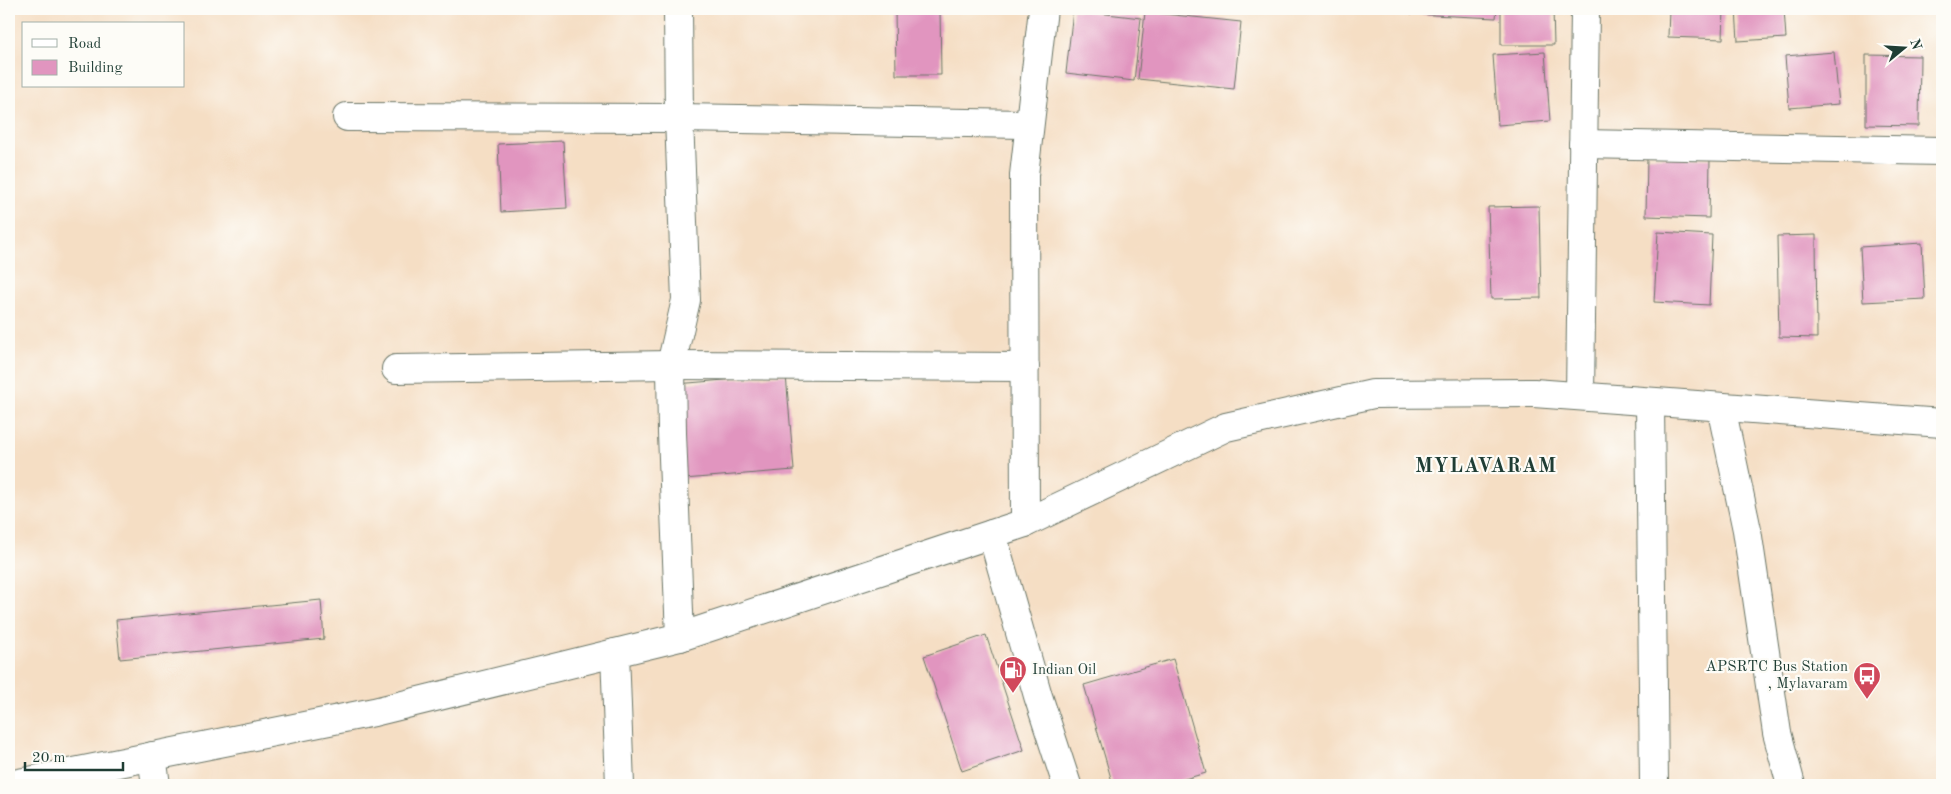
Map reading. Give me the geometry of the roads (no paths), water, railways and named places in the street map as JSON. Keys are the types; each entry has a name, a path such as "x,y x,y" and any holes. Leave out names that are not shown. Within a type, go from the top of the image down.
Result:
{"street":[{"path":"678,9 679,118 686,300 671,365 680,637"},
{"path":"1025,523 1024,175 1043,9"},
{"path":"1580,396 1585,9"},
{"path":"347,117 679,118 1030,124"},
{"path":"1584,144 1942,151"},
{"path":"396,368 671,365 1024,367"},
{"path":"9,785 67,779 152,756 374,712 680,637 1025,523 1226,428 1373,394 1534,393 1942,423"},
{"path":"1650,402 1654,785"},
{"path":"1722,407 1747,530 1777,733 1791,785"},
{"path":"992,534 1038,696 1067,785"},
{"path":"615,653 620,785"},
{"path":"152,756 156,785"}],"place":[{"name":"Indian Oil","path":"1013,694"},
{"name":"APSRTC Bus Station , Mylavaram","path":"1867,700"}],"district":[{"name":"MYLAVARAM","path":"1486,467"}]}
